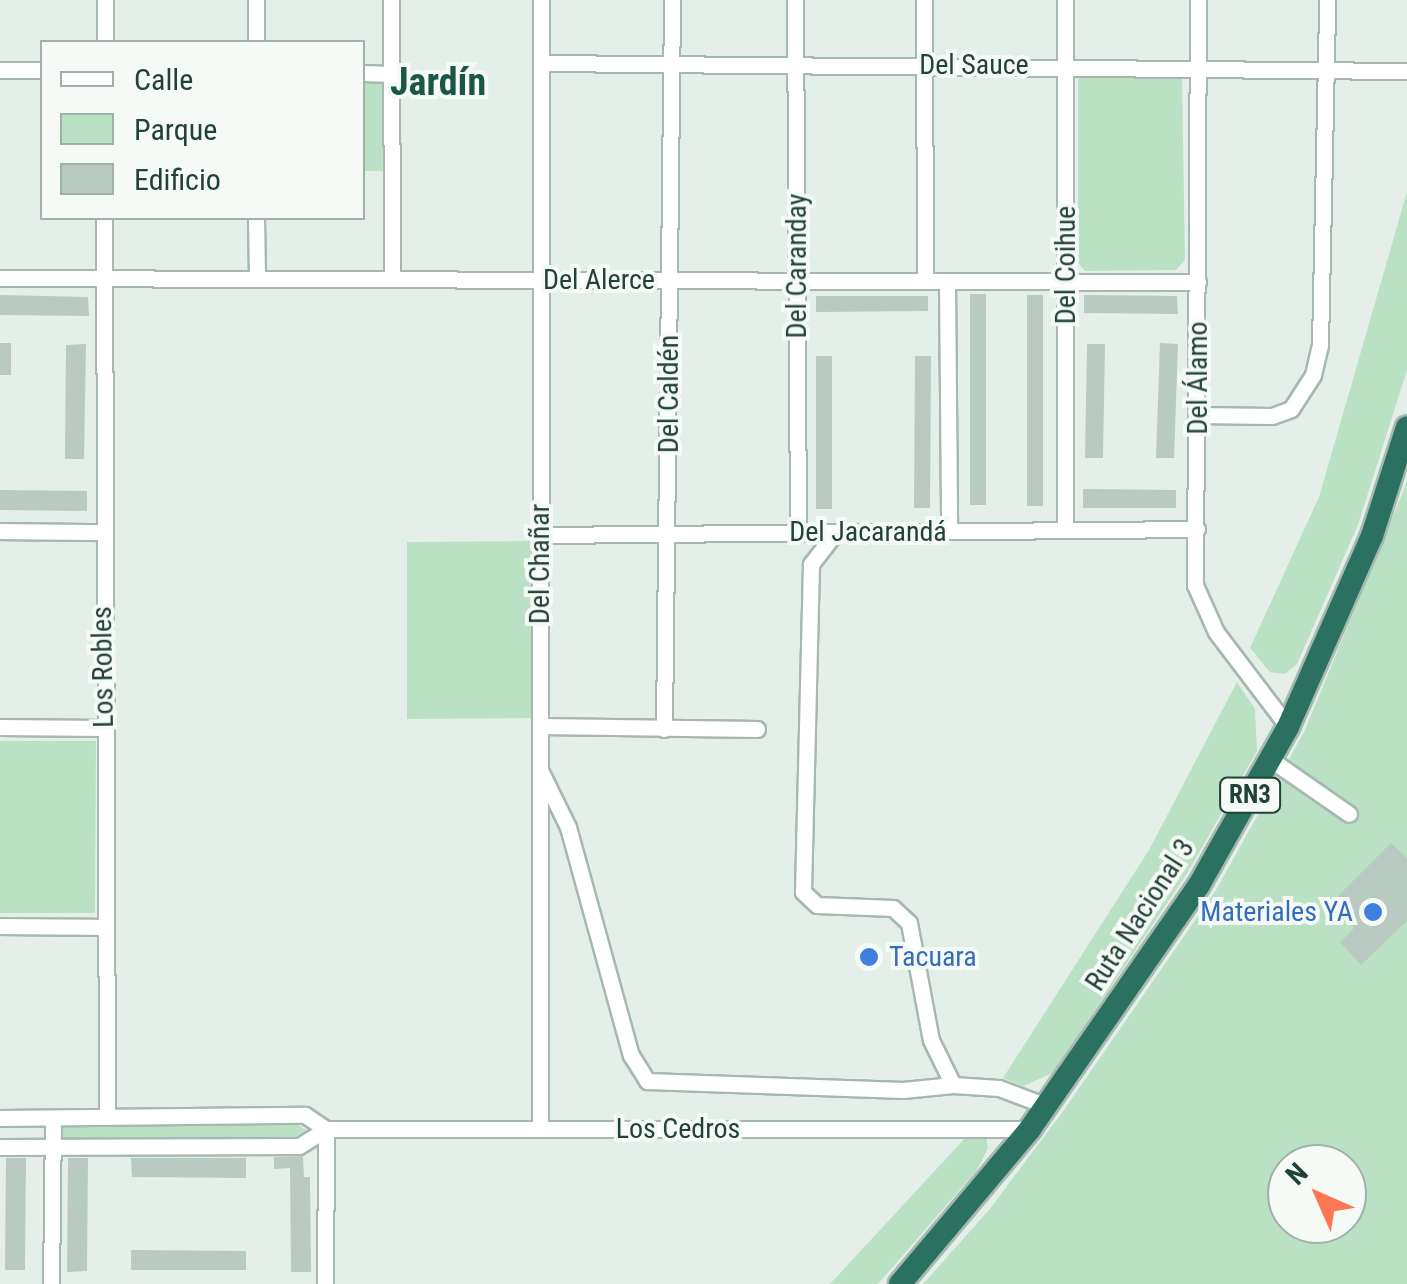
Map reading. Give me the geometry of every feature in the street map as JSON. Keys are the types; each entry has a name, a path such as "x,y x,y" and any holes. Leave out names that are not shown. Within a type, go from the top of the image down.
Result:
{"highway":[{"name":"Ruta Nacional 3","path":"900,1284 1030,1129 1199,884 1288,727 1372,536 1407,427"}],"street":[{"path":"105,40 106,0"},
{"path":"256,0 256,40"},
{"path":"391,0 392,279"},
{"name":"Del Chañar","path":"540,1129 542,0"},
{"name":"Del Caldén","path":"664,729 672,0"},
{"name":"Del Caranday","path":"796,0 798,532"},
{"path":"924,0 926,282"},
{"name":"Del Coihue","path":"1065,530 1066,0"},
{"name":"Del Álamo","path":"1198,0 1195,584 1202,610 1288,727"},
{"path":"1198,416 1272,416 1291,409 1304,394 1320,345 1327,0"},
{"name":"Del Sauce","path":"541,62 1407,70"},
{"path":"0,70 40,70"},
{"path":"365,73 392,74"},
{"name":"Los Robles","path":"104,220 102,532 107,1117"},
{"path":"256,220 256,277"},
{"name":"Del Alerce","path":"0,278 1198,282"},
{"path":"947,282 949,531"},
{"name":"Del Jacarandá","path":"539,534 1197,530"},
{"path":"0,531 102,532"},
{"path":"836,532 811,564 803,892 817,905 893,908 910,923 931,1040 953,1085"},
{"path":"541,726 757,729"},
{"path":"0,727 104,728"},
{"path":"1270,760 1350,814"},
{"path":"538,767 568,826 631,1055 647,1081 903,1090 953,1085 999,1088 1047,1106"},
{"path":"0,926 106,926"},
{"name":"Los Cedros","path":"0,1118 305,1115 326,1129"},
{"path":"51,1284 53,1119"},
{"path":"325,1284 326,1129"},
{"name":"Los Cedros","path":"0,1147 299,1146 326,1129 1030,1129"}],"green space":[{"path":"1078,75 1182,75 1185,260 1176,270 1085,271 1078,263"},
{"path":"365,81 383,81 383,171 365,171"},
{"path":"1407,192 1407,370 1358,525 1297,664 1285,674 1270,672 1250,648 1319,497"},
{"path":"1407,482 1407,1284 923,1284 989,1210 1064,1110 1216,890 1304,732"},
{"path":"531,541 531,718 407,719 407,542"},
{"path":"1237,682 1255,709 1257,751 1188,872 1053,1073 1023,1086 1003,1078 1149,850"},
{"path":"0,741 96,741 95,913 0,913"},
{"path":"295,1123 306,1130 293,1138 60,1140 60,1126"},
{"path":"966,1137 986,1137 988,1148 977,1170 878,1284 830,1284"}],"building":[{"path":"970,294 986,294 986,505 970,505"},
{"path":"0,295 88,297 89,316 0,315"},
{"path":"1027,295 1043,295 1043,506 1027,506"},
{"path":"1084,295 1177,296 1178,314 1084,313"},
{"path":"816,296 928,296 928,311 816,312"},
{"path":"0,343 11,343 11,375 0,375"},
{"path":"1160,343 1178,344 1174,458 1156,458"},
{"path":"86,344 84,459 65,459 66,345"},
{"path":"1087,344 1105,344 1103,458 1085,458"},
{"path":"816,356 832,356 832,509 816,509"},
{"path":"915,356 931,356 930,508 914,508"},
{"path":"1083,489 1176,490 1176,508 1083,508"},
{"path":"0,490 87,491 87,511 0,510"},
{"name":"Materiales YA","path":"1391,843 1407,858 1407,921 1361,965 1340,942 1354,928 1331,903"},
{"path":"303,1156 304,1177 310,1177 311,1272 291,1272 290,1168 274,1169 274,1157"},
{"path":"6,1158 26,1158 25,1270 5,1270"},
{"path":"68,1158 88,1158 87,1271 67,1272"},
{"path":"131,1158 246,1158 246,1178 132,1177"},
{"path":"131,1250 246,1251 246,1270 131,1270"}],"place":[{"name":"Materiales YA","path":"1373,912"},
{"name":"Tacuara","path":"869,957"}],"district":[{"name":"Jardín","path":"438,83"}]}
